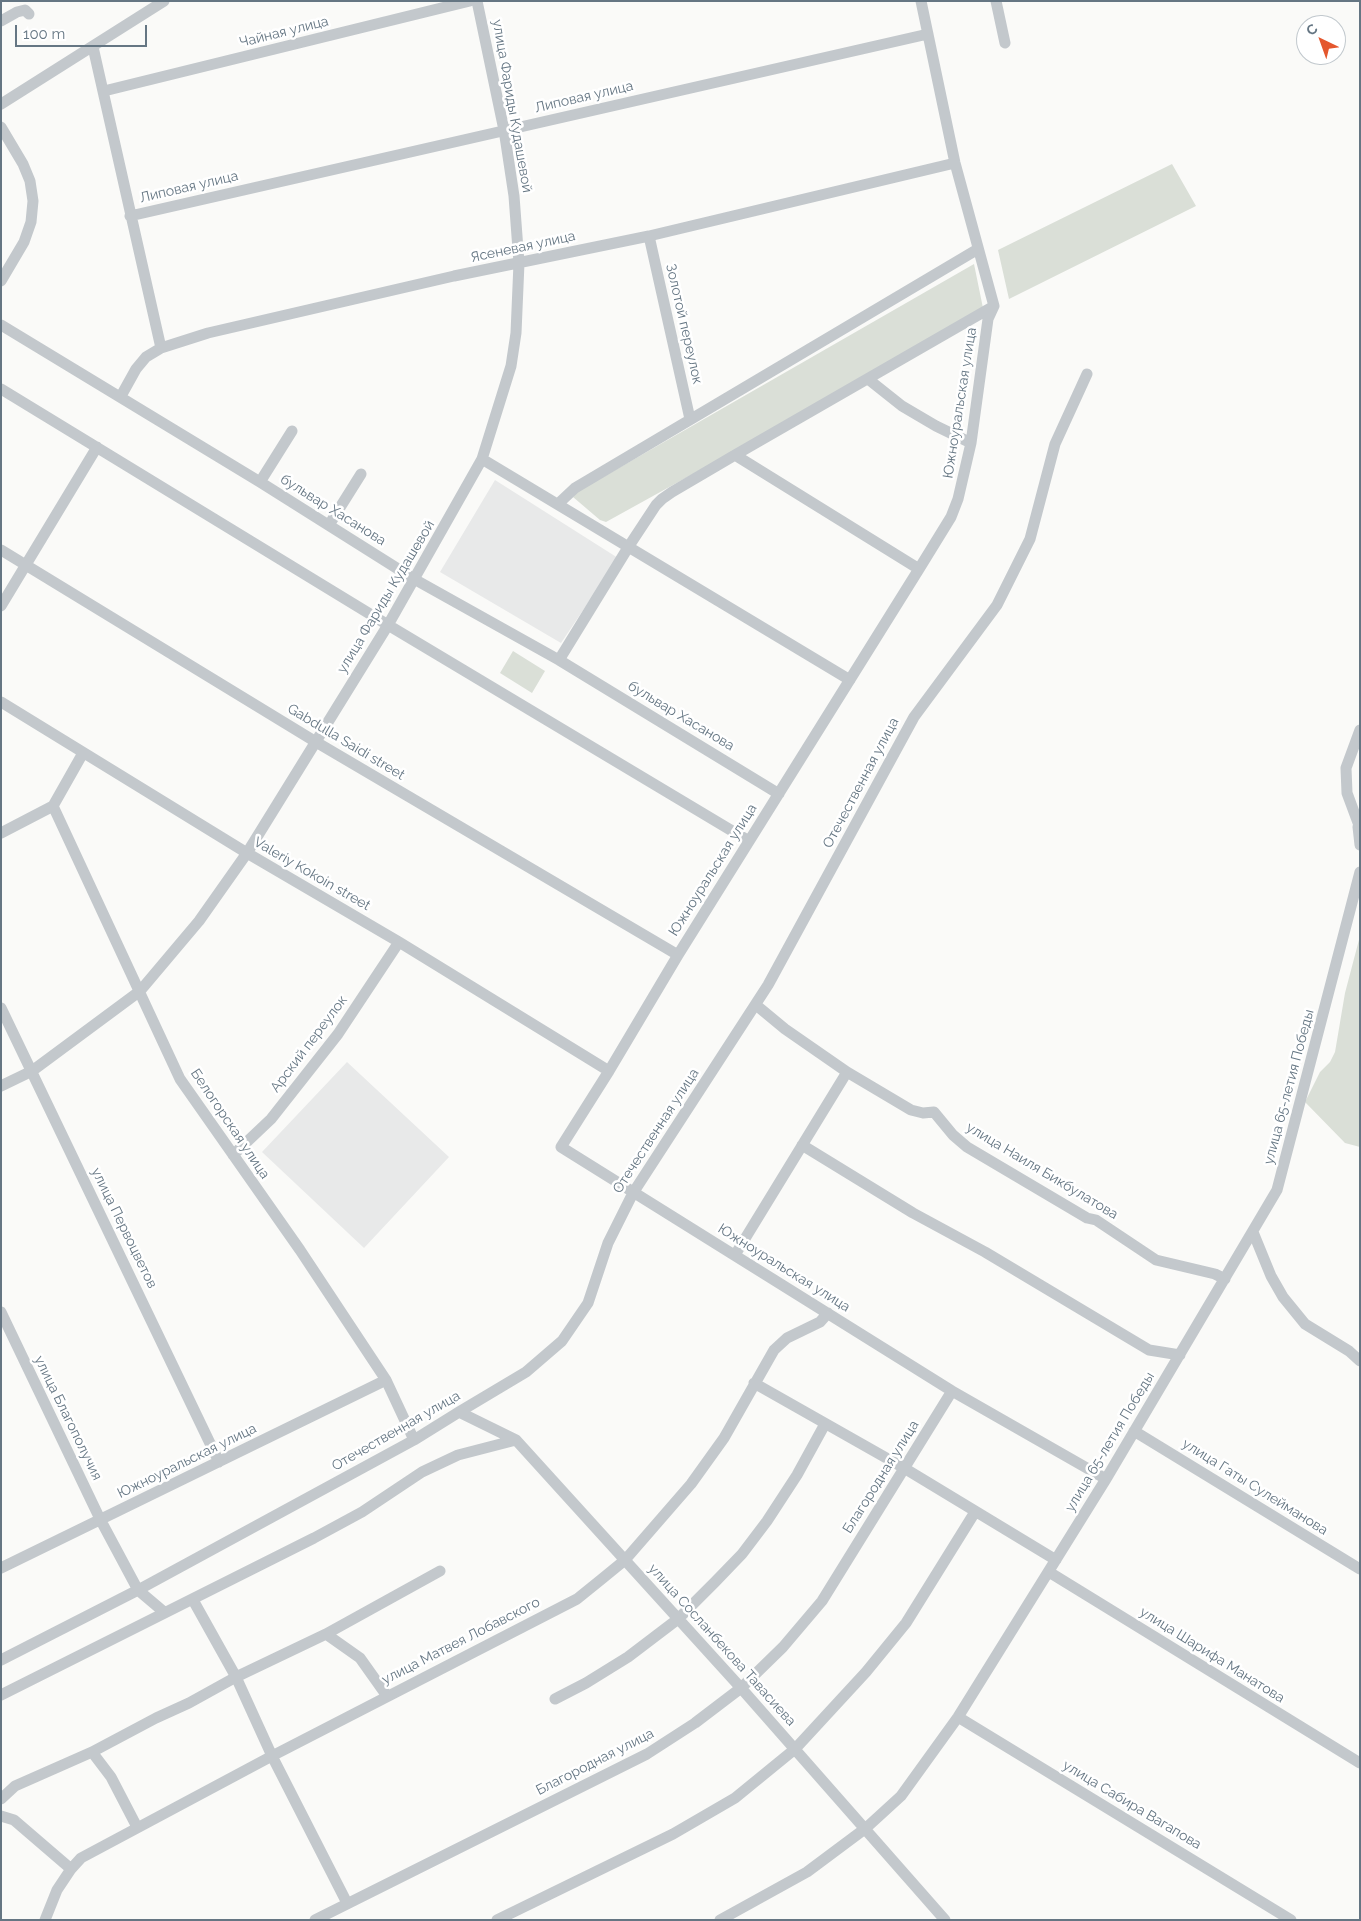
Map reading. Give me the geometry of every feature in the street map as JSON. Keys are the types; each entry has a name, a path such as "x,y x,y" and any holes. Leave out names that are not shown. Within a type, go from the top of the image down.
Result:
{"street":[{"path":"1,104 164,1"},
{"name":"Чайная улица","path":"104,91 470,1"},
{"name":"улица Фариды Кудашевой","path":"1,1086 32,1071 140,991 199,921 247,853 316,742 388,624 482,459 511,366 516,333 519,263 514,196 504,130 477,1"},
{"path":"559,660 656,505 662,499 994,306 955,163 921,1"},
{"path":"996,1 1006,43"},
{"path":"1,22 17,12 26,10 29,14"},
{"name":"Липовая улица","path":"130,216 928,34"},
{"path":"93,47 161,348"},
{"path":"1,127 23,164 30,181 33,201 31,222 24,242 1,281"},
{"name":"Ясеневая улица","path":"120,396 136,369 146,357 161,348 208,333 454,276 649,236 955,163"},
{"name":"Золотой переулок","path":"649,236 690,419"},
{"path":"559,503 575,488 978,248"},
{"name":"Южноуральская улица","path":"994,306 988,319 971,443 958,499 951,517 678,955 609,1071 560,1147 952,1390 1106,1479"},
{"name":"бульвар Хасанова","path":"1,325 260,482 414,579 559,660 779,794"},
{"name":"Отечественная улица","path":"1,1660 138,1590 414,1440 526,1372 562,1341 588,1304 608,1243 633,1193 768,986 914,717 997,605 1030,539 1055,444 1087,374"},
{"path":"868,379 902,406 936,426 971,443"},
{"path":"1,389 750,841"},
{"path":"260,482 292,431"},
{"path":"1,606 97,447"},
{"path":"735,455 919,569"},
{"path":"482,459 559,503 850,680"},
{"path":"329,525 361,474"},
{"name":"Gabdulla Saidi street","path":"1,550 316,742 678,955"},
{"name":"Valeriy Kokoin street","path":"1,702 609,1071"},
{"path":"1360,730 1346,768 1347,793 1359,827 1360,845"},
{"path":"1,833 53,806 83,753"},
{"name":"Белогорская улица","path":"53,806 180,1079 300,1250 386,1380 414,1440"},
{"name":"улица 65-летия Победы","path":"720,1920 733,1917 807,1872 866,1828 900,1796 958,1717 1106,1479 1254,1232 1277,1190 1360,872"},
{"name":"Арский переулок","path":"233,1155 271,1119 332,1042 398,942"},
{"name":"улица Наиля Бикбулатова","path":"756,1005 785,1029 847,1072 911,1110 923,1113 934,1112 953,1135 967,1146 1087,1218 1096,1220 1156,1260 1214,1274 1225,1279"},
{"name":"улица Первоцветов","path":"1,1008 219,1462"},
{"path":"735,1255 847,1072"},
{"path":"802,1145 913,1213 984,1252 1149,1350 1180,1355"},
{"path":"1254,1232 1271,1276 1283,1297 1305,1324 1349,1350 1360,1361"},
{"name":"улица Благополучия","path":"1,1312 100,1519 138,1590"},
{"name":"улица Матвея Лобавского","path":"45,1920 57,1890 81,1858 272,1756 577,1598 625,1560 691,1484 724,1438 774,1350 788,1338 820,1322 828,1313"},
{"name":"Южноуральская улица","path":"1,1568 386,1380"},
{"path":"754,1384 904,1468 1056,1560"},
{"name":"Благородная улица","path":"315,1920 647,1754 695,1723 741,1688 783,1647 822,1601 952,1390"},
{"name":"улица Сосланбекова Тавасиева","path":"458,1412 516,1440 741,1688 945,1920"},
{"path":"555,1699 586,1683 628,1657 678,1619 742,1554 768,1521 797,1475 825,1424"},
{"name":"улица Гаты Сулейманова","path":"1134,1430 1360,1569"},
{"path":"1,1695 164,1612 193,1600 362,1512 422,1472 458,1455 516,1440"},
{"path":"497,1920 673,1834 735,1798 795,1749 866,1672 906,1624 975,1512"},
{"path":"1,1799 15,1786 92,1752 326,1634 440,1571"},
{"name":"улица Шарифа Манатова","path":"1049,1572 1360,1763"},
{"path":"138,1590 164,1612"},
{"path":"193,1600 236,1678 272,1756 347,1903"},
{"path":"326,1634 360,1658 388,1696"},
{"name":"улица Сабира Вагапова","path":"958,1717 1291,1920"},
{"path":"92,1752 111,1777 137,1827"},
{"path":"1,1816 14,1820 71,1869"}],"shaded area":[{"path":"1172,164 1196,206 1009,299 998,250"},
{"path":"974,264 984,313 606,522 600,520 573,497 577,492"},
{"path":"495,480 618,558 561,643 440,572"},
{"path":"513,651 545,671 532,693 500,673"},
{"path":"1360,936 1360,1147 1345,1143 1305,1102 1320,1072 1330,1062 1335,1052 1345,993"},
{"path":"347,1062 449,1157 364,1248 262,1152"}]}
